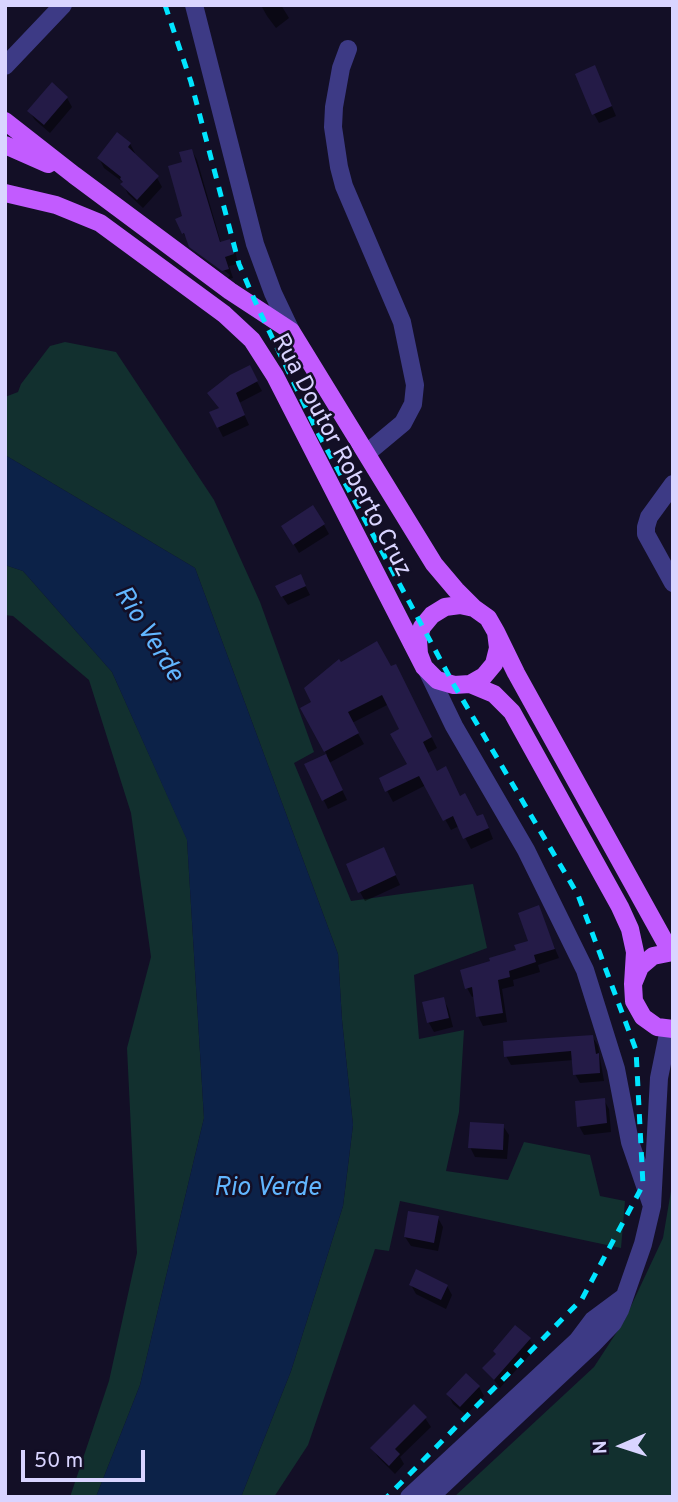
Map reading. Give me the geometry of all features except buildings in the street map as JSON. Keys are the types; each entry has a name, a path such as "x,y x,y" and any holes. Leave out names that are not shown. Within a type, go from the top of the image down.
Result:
{"main road":[{"path":"5,121 230,290 291,331 434,564 456,590 488,618 671,951 646,961 640,967 633,984"},
{"path":"5,145 74,175"},
{"name":"Rua Doutor Roberto Cruz","path":"5,193 56,205 100,223 224,314 252,340 275,376 426,668"},
{"path":"474,608 460,605 445,607 432,615 422,626 418,640 419,654 426,668 437,680 454,685 470,684 495,694 512,712 630,929 635,952 634,1002 648,1021 657,1027 671,1029"},
{"path":"470,684 484,676 494,664 498,648 496,632"}],"street":[{"path":"8,68 63,5"},
{"path":"194,5 255,244 273,293 291,331"},
{"path":"348,49 341,68 334,107 334,137 339,167 344,186 402,322 415,385 412,404 403,423 367,453"},
{"path":"673,484 649,517 646,527 646,534 673,583"},
{"name":"Rua Doutor Roberto Cruz","path":"426,668 454,726 526,850 585,970 613,1059 630,1142 652,1206"},
{"path":"648,1021 659,1078"},
{"path":"430,1497 613,1323 643,1244 652,1206 659,1078 671,1029"},
{"path":"409,1497 578,1340 593,1320 624,1297"}],"green space":[{"path":"65,342 116,352 214,500 260,602 314,752 294,763 351,901 473,884 487,948 414,975 419,1039 464,1030 459,1112 446,1171 508,1180 524,1142 590,1155 600,1196 625,1201 621,1248 400,1201 389,1251 375,1249 308,1445 274,1497 241,1497 291,1371 343,1206 353,1125 338,954 195,568 5,455 5,397 18,392 21,384 50,346"},
{"path":"5,565 23,571 112,672 187,839 204,1118 140,1385 96,1497 70,1497 109,1381 137,1253 127,1048 151,957 131,813 89,680 13,616 5,615"},
{"path":"673,1158 673,1497 454,1497 594,1367 624,1321 663,1238 672,1185"}],"water":[{"name":"Rio Verde","path":"5,455 195,568 338,954 353,1125 343,1206 291,1371 241,1497 96,1497 140,1385 204,1118 187,840 112,672 23,571 5,565"}],"railway":[{"path":"165,5 191,82 239,264 258,308 317,431 454,685 578,895 636,1050 643,1185 582,1299 387,1497"}]}
